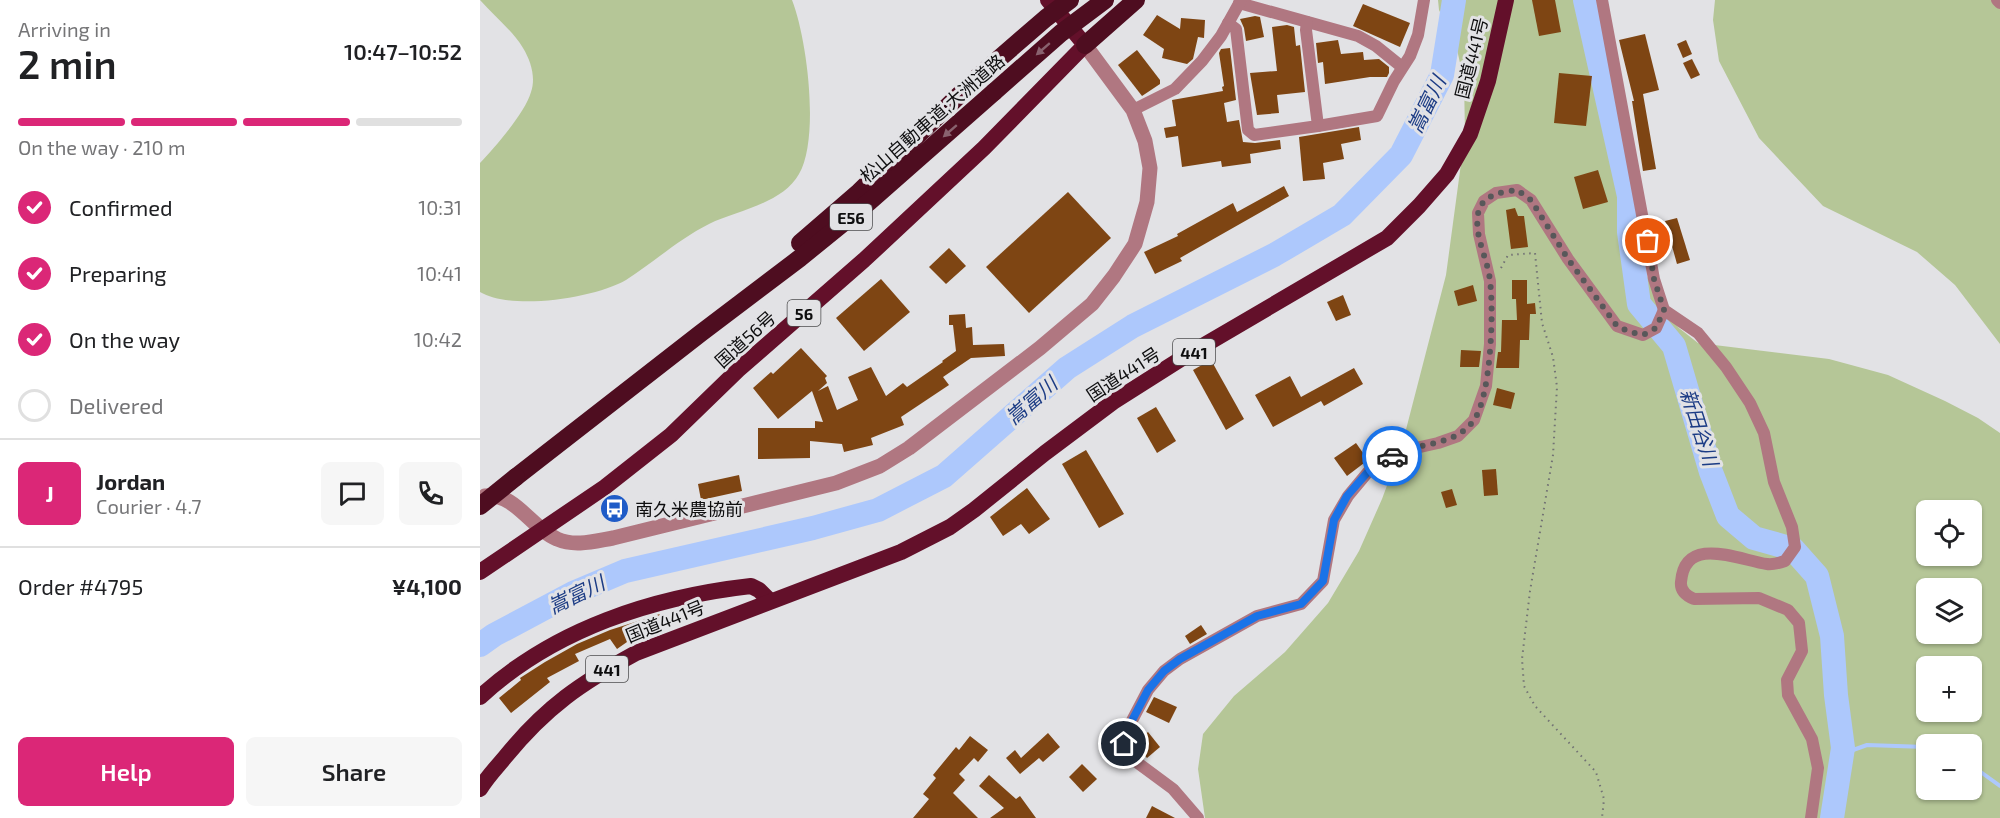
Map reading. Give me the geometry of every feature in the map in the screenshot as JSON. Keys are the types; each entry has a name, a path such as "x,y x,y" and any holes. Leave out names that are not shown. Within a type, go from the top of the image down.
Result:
{"highway":[{"path":"1048,0 1085,45"},
{"name":"松山自動車道;大洲道路","path":"701,333 859,192 979,76 1070,0"},
{"path":"1085,45 1103,0"},
{"name":"松山自動車道;大洲道路","path":"480,506 869,202 1061,33 1103,0"},
{"path":"1085,45 1136,0"},
{"name":"国道441号","path":"480,789 522,736 558,701 595,675 636,653 901,552 950,527 1113,402 1184,357 1387,237 1447,174 1470,134 1488,81 1506,0"},
{"name":"国道56号","path":"480,572 604,487 671,435 738,370 864,260 984,148 1085,45"},
{"name":"国道56号","path":"480,579 502,557"},
{"name":"国道441号","path":"480,697 531,657 570,635 617,616 685,596 751,586 759,590 770,601"}],"street":[{"path":"1228,23 1236,29 1248,130 1254,135 1377,116 1419,35 1424,0"},
{"path":"1602,0 1654,279 1664,310 1698,333 1726,366 1750,403 1764,433 1774,482 1792,527 1795,547 1785,561 1769,564 1710,553 1693,557 1685,567 1680,584 1684,594 1694,599 1759,598 1788,610 1799,623 1802,651 1787,680 1788,696 1812,739 1818,768 1811,818"},
{"path":"1996,0 2000,3"},
{"path":"1133,110 1175,89 1202,61 1221,36 1240,1 1358,36 1376,46 1402,67"},
{"path":"1307,22 1306,30 1318,126"},
{"path":"480,496 489,495 508,502 556,539 577,544 614,538 836,483 880,466 909,448 1040,348 1092,304 1114,276 1134,244 1147,202 1150,168 1145,141 1133,110 1085,45"},
{"path":"1198,818 1173,789 1127,755 1124,744 1126,732 1148,690 1164,671 1257,616 1301,604 1323,581 1334,520 1347,496 1373,466 1398,452 1458,436 1474,420 1486,386 1490,344 1490,281 1479,234 1478,213 1485,201 1496,193 1517,190 1531,200 1568,259 1617,326 1643,335 1656,328 1664,310"}],"path":[{"path":"1490,281 1497,275 1508,255 1534,253 1542,323 1553,357 1557,387 1553,455 1530,591 1522,659 1524,686 1534,706 1596,772 1604,799 1602,818"}],"green space":[{"path":"480,0 792,0 802,38 809,88 809,137 799,174 791,184 771,199 698,230 626,280 612,286 575,297 532,301 494,298 480,292 480,163 523,110 531,92 533,75 528,58 519,41"},
{"path":"1438,0 1602,0 1625,128 1634,214 1646,274 1660,306 1679,328 1698,343 1829,359 1888,375 1978,418 2000,433 2000,818 1205,818 1198,769 1203,734 1234,696 1285,652 1328,603 1359,551 1402,445 1446,275 1465,134 1464,81 1456,45 1439,10"},
{"path":"1715,0 2000,0 2000,344 1955,285 1917,252 1823,206 1759,138 1719,61 1713,20"}],"building":[{"path":"1532,0 1555,0 1561,32 1539,36"},
{"path":"1363,4 1410,23 1400,47 1353,26"},
{"path":"1157,15 1180,29 1181,18 1205,20 1204,38 1198,37 1193,59 1187,64 1162,58 1164,49 1143,35"},
{"path":"1260,17 1264,37 1246,41 1240,19"},
{"path":"1287,25 1294,27 1296,46 1300,45 1305,92 1277,95 1279,113 1257,115 1250,73 1277,71 1272,27"},
{"path":"1645,34 1659,90 1643,94 1656,169 1643,171 1632,101 1634,101 1619,40"},
{"path":"1338,40 1341,54 1363,52 1364,60 1379,59 1389,67 1387,77 1370,77 1325,84 1323,62 1318,63 1316,43"},
{"path":"1686,40 1692,54 1683,58 1677,44"},
{"path":"1230,48 1236,100 1224,103 1227,122 1239,120 1243,142 1280,140 1281,149 1250,154 1251,163 1222,167 1221,161 1182,167 1178,136 1166,138 1164,128 1176,126 1172,100 1223,91 1219,53 1221,49"},
{"path":"1137,50 1160,80 1160,84 1142,96 1118,65"},
{"path":"1692,59 1700,75 1691,79 1683,63"},
{"path":"1559,73 1592,76 1586,126 1554,123"},
{"path":"1359,127 1361,140 1341,144 1344,159 1323,163 1325,179 1303,181 1299,137"},
{"path":"1598,170 1608,202 1583,209 1574,177"},
{"path":"1284,186 1289,196 1180,258 1182,261 1155,274 1144,252 1178,236 1177,234 1233,203 1237,212"},
{"path":"1068,192 1111,238 1029,313 986,267"},
{"path":"1515,208 1518,216 1524,216 1528,247 1511,249 1506,210"},
{"path":"1677,218 1690,260 1677,264 1665,221"},
{"path":"949,248 966,266 946,284 929,267"},
{"path":"881,279 910,312 864,351 836,318"},
{"path":"1512,280 1527,280 1527,304 1535,303 1536,314 1530,314 1529,340 1520,340 1519,368 1496,368 1498,352 1501,352 1502,320 1517,320 1516,299 1512,299"},
{"path":"1473,285 1477,301 1458,306 1454,291"},
{"path":"1343,295 1351,315 1336,321 1327,302"},
{"path":"965,314 966,328 972,327 973,345 1004,344 1005,356 971,358 943,377 949,385 901,417 904,425 871,438 873,445 844,452 842,444 810,441 810,458 758,459 758,428 815,428 815,421 823,422 812,391 778,419 753,388 771,372 773,374 801,348 827,376 825,378 827,383 818,391 828,386 837,410 858,400 848,377 871,367 886,396 903,383 907,387 943,362 956,351 953,325 949,325 949,315"},
{"path":"1461,350 1481,351 1479,367 1460,367"},
{"path":"1211,360 1244,419 1226,430 1193,370"},
{"path":"1354,368 1363,384 1324,406 1321,401 1273,427 1255,395 1290,376 1301,397"},
{"path":"1497,388 1515,393 1511,409 1493,405"},
{"path":"1156,407 1176,441 1157,453 1137,418"},
{"path":"1356,443 1368,460 1347,476 1334,458"},
{"path":"1086,450 1124,514 1099,528 1062,464"},
{"path":"1496,469 1498,495 1484,496 1482,470"},
{"path":"739,475 742,491 701,500 698,484"},
{"path":"1027,488 1050,519 1029,534 1021,524 1003,536 990,517"},
{"path":"1452,489 1457,505 1446,508 1441,492"},
{"path":"660,614 665,628 627,642 617,649 610,639 575,654 579,661 547,678 550,682 511,713 499,698 521,680 520,678 577,644 610,630"},
{"path":"1201,625 1207,634 1190,644 1185,636"},
{"path":"1154,697 1177,707 1169,723 1146,712"},
{"path":"1148,732 1160,747 1147,758 1134,743"},
{"path":"1048,733 1060,747 1043,762 1039,758 1020,774 1006,758 1015,750 1021,758"},
{"path":"970,736 988,750 978,762 974,758 959,774 965,780 953,793 978,818 913,818 929,799 923,794 936,778 933,775 956,747 959,750"},
{"path":"1082,764 1097,779 1083,792 1069,777"},
{"path":"989,775 1016,799 1020,796 1036,818 990,818 1004,808 979,786"},
{"path":"1152,806 1175,818 1146,818"}],"waterway":[{"name":"嵩富川","path":"480,645 494,635 573,593 625,571 813,528 878,510 944,476 1067,368 1133,326 1274,255 1342,215 1401,155 1442,75 1454,0"},
{"name":"新田谷川","path":"1585,0 1629,196 1629,232 1639,304 1674,346 1711,472 1728,516 1754,538 1793,549 1817,576 1832,636 1843,748 1832,818"},
{"path":"1842,754 1867,745 1916,747"},
{"path":"1982,773 2000,786"}],"way so far":[{"path":"1392,456 1398,452 1458,436 1474,420 1486,386 1490,344 1490,281 1479,234 1478,213 1485,201 1496,193 1517,190 1531,200 1568,259 1617,326 1643,335 1656,328 1664,310 1654,279 1648,241"}],"place":[{"name":"南久米農協前","path":"614,509"}],"route":[{"path":"1124,744 1126,732 1148,690 1164,671 1180,659 1257,616 1301,604 1323,581 1334,520 1347,496 1373,466 1392,456"}]}
